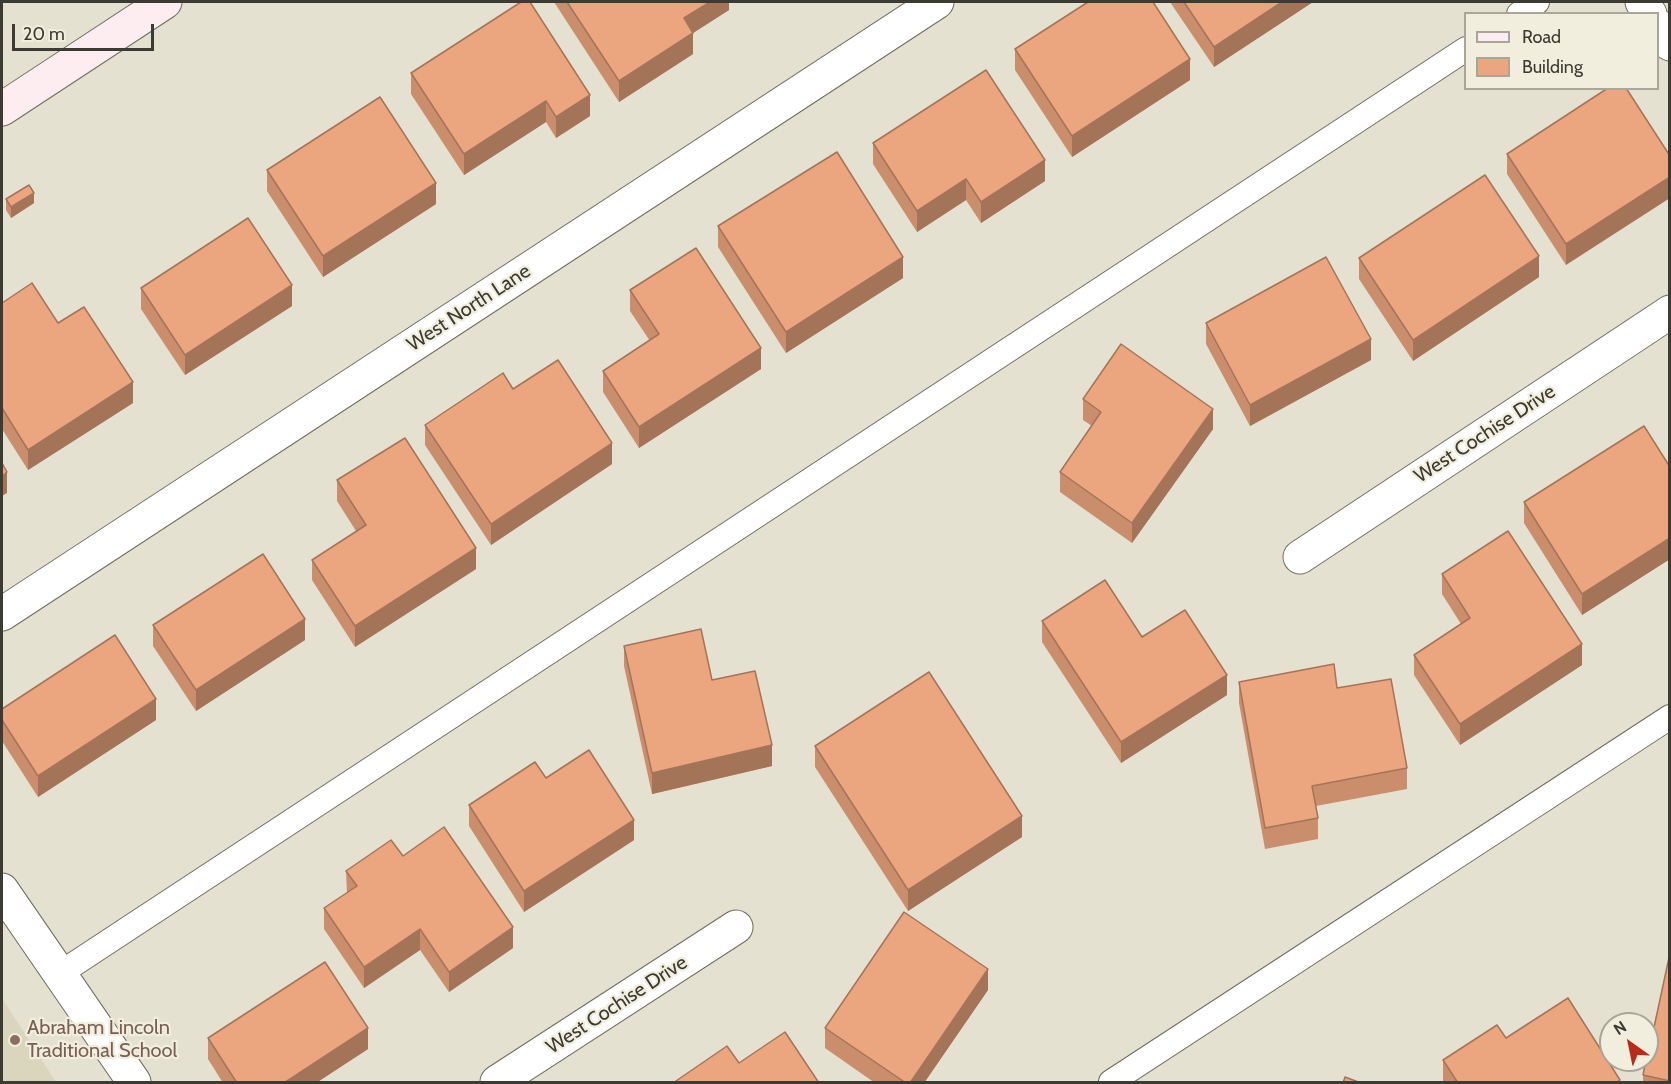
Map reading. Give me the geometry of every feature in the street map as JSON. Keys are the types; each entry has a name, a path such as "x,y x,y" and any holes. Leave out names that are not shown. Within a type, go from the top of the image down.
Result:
{"main road":[{"path":"2,109 165,2"}],"street":[{"name":"West North Lane","path":"2,614 937,2"},
{"path":"1659,28 1670,44"},
{"name":"West Cochise Drive","path":"1300,557 1670,312"},
{"path":"2,890 134,1083"},
{"name":"West Cochise Drive","path":"497,1083 736,927"}],"lane":[{"path":"1522,12 1537,2"},
{"path":"60,974 1464,49"},
{"path":"1111,1083 1670,717"}],"shaded area":[{"name":"Abraham Lincoln Traditional School","path":"2,998 56,1082 2,1082"}],"building":[{"path":"521,2 530,2 590,95 556,117 546,101 464,154 411,73"},
{"path":"567,2 710,2 684,18 693,33 619,81"},
{"path":"1088,2 1153,2 1190,59 1072,136 1015,49"},
{"path":"1184,2 1282,2 1214,47"},
{"path":"986,70 1045,160 981,202 966,179 917,211 873,143"},
{"path":"1605,90 1627,90 1670,156 1670,177 1566,244 1507,154"},
{"path":"380,97 436,183 323,256 267,170"},
{"path":"837,152 903,257 786,332 718,226"},
{"path":"1485,175 1539,256 1413,340 1359,258"},
{"path":"29,185 34,193 11,207 6,199"},
{"path":"248,218 292,285 185,355 141,288"},
{"path":"696,248 761,348 639,427 603,371 659,334 630,290"},
{"path":"1326,257 1371,339 1250,405 1206,323"},
{"path":"32,283 58,323 84,307 133,382 28,450 2,408 2,303"},
{"path":"1121,344 1213,409 1132,523 1060,472 1101,412 1083,399"},
{"path":"558,360 612,443 491,524 425,425 503,373 513,389"},
{"path":"1644,426 1670,467 1670,538 1582,594 1524,502"},
{"path":"405,438 476,548 355,626 312,560 366,525 337,480"},
{"path":"2,463 7,472 2,476"},
{"path":"1508,531 1582,644 1460,724 1414,655 1470,618 1442,574"},
{"path":"263,554 305,619 196,690 153,625"},
{"path":"1105,580 1142,637 1185,610 1227,675 1121,742 1042,621"},
{"path":"701,629 712,680 755,671 772,745 652,773 624,646"},
{"path":"115,635 156,699 38,776 2,720 2,709"},
{"path":"1334,664 1337,688 1391,679 1407,768 1312,786 1318,818 1265,828 1239,682"},
{"path":"929,672 1022,816 908,890 815,746"},
{"path":"589,750 634,820 524,891 469,805 535,762 546,778"},
{"path":"444,827 513,927 449,972 420,929 364,967 324,908 357,886 346,871 391,840 403,856"},
{"path":"904,912 988,969 910,1083 906,1083 825,1028"},
{"path":"1670,953 1670,1081 1643,1075 1644,1072 1659,1072 1657,1012"},
{"path":"325,962 368,1028 284,1083 237,1083 208,1038"},
{"path":"1568,998 1599,1047 1599,1072 1615,1072 1620,1080 1616,1083 1458,1083 1443,1060 1497,1025 1506,1038"},
{"path":"785,1032 819,1083 673,1083 727,1046 739,1063"},
{"path":"1345,1077 1361,1083 1343,1083"}],"place":[{"name":"Abraham Lincoln Traditional School","path":"15,1040"}]}
